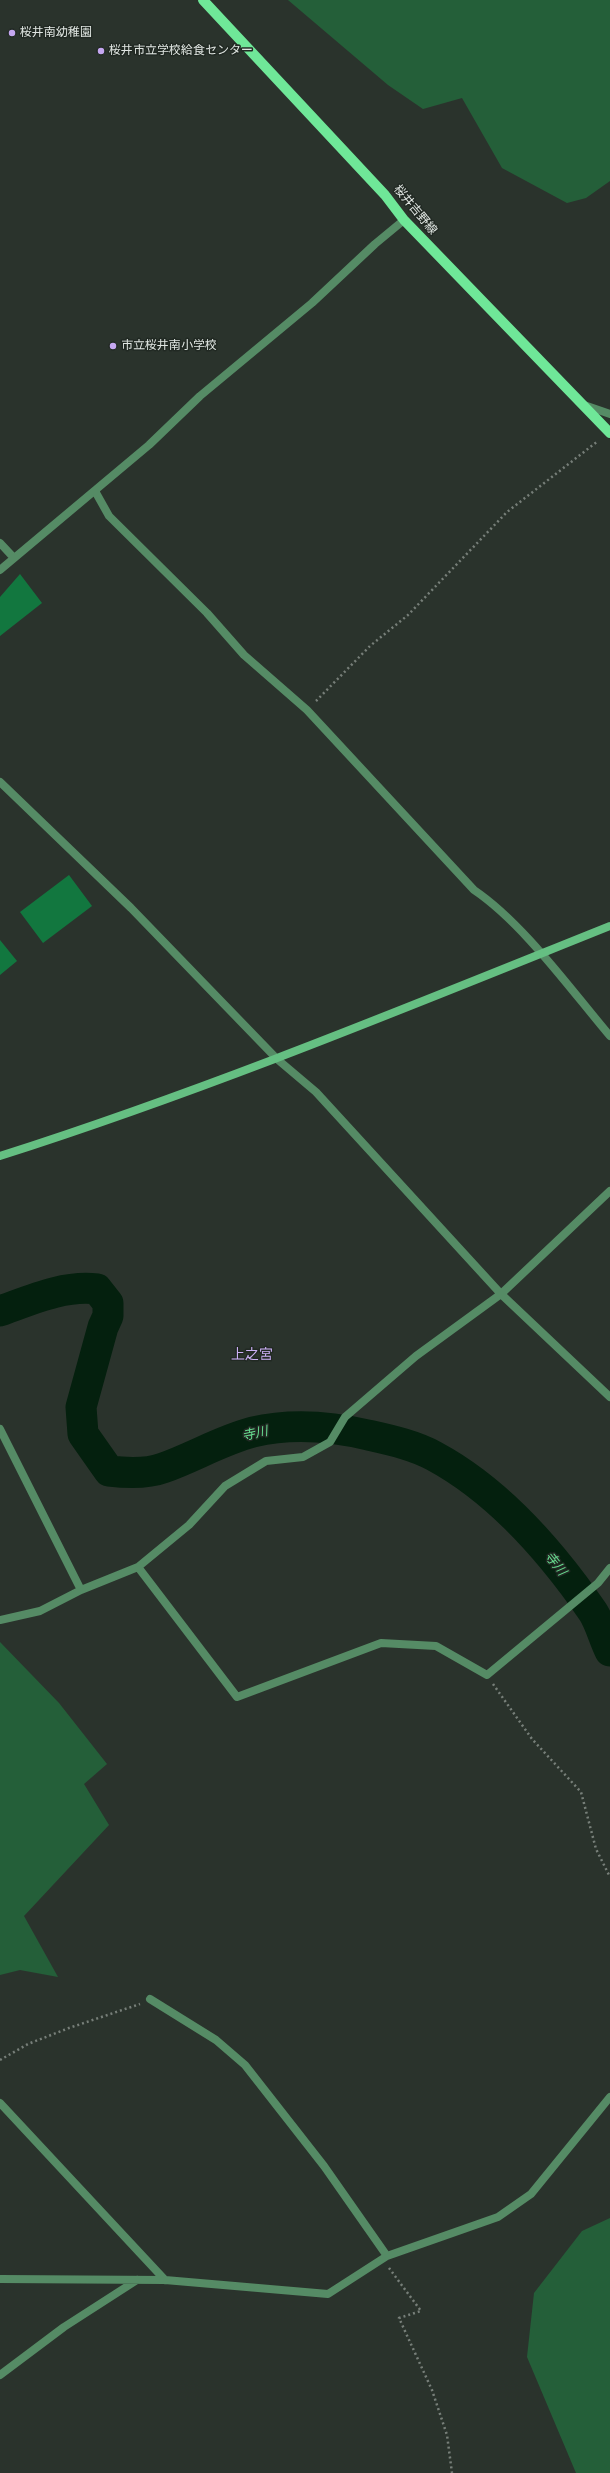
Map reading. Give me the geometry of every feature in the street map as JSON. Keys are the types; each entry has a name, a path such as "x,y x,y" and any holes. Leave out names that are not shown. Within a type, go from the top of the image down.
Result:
{"main road":[{"name":"桜井吉野線","path":"203,0 385,194 404,220 579,404 610,433"}],"street":[{"path":"0,570 149,445 200,396 312,303 375,244 404,220"},
{"path":"579,404 610,414"},
{"path":"95,491 109,516 125,533 207,613 244,655 307,710 468,884 488,900 541,954 610,1036"},
{"path":"0,544 14,558"},
{"path":"0,782 131,908 277,1059 316,1092 501,1294 610,1397"},
{"path":"0,1156 108,1122 277,1059 610,926"},
{"path":"0,1620 40,1611 81,1590 138,1567 189,1525 225,1486 266,1461 303,1457 330,1442 345,1418 416,1356 501,1294 610,1191"},
{"path":"0,1429 81,1590"},
{"path":"138,1567 237,1697 381,1643 436,1646 487,1675 598,1582 610,1568"},
{"path":"150,1999 216,2040 245,2065 324,2166 385,2258"},
{"path":"0,2279 165,2280 328,2294 385,2258 498,2217 531,2194 610,2097"},
{"path":"0,2103 165,2280"},
{"path":"0,2375 64,2327 138,2280"}],"path":[{"path":"307,710 370,646 408,615 506,512 610,433"},
{"path":"487,1675 532,1739 581,1792 596,1849 610,1877"},
{"path":"0,2060 28,2044 62,2030 150,1999"},
{"path":"385,2258 421,2312 400,2318 432,2390 447,2435 452,2473"}],"green space":[{"path":"288,0 610,0 610,181 586,198 567,203 502,168 462,98 423,109 388,85"},
{"path":"0,1642 59,1703 107,1764 84,1784 109,1825 24,1916 58,1977 20,1970 0,1975"},
{"path":"610,2218 610,2473 576,2473 527,2357 534,2293 582,2231"}],"building":[{"path":"20,574 42,603 0,636 0,597"},
{"path":"69,875 92,906 43,943 20,912"},
{"path":"0,940 17,961 0,975"}],"waterway":[{"name":"寺川","path":"0,1311 48,1294 85,1288 97,1289 108,1303 108,1316 103,1327 81,1407 83,1434 109,1471 136,1472 157,1470 242,1435 282,1427 339,1429 402,1443 434,1456 458,1470 502,1505 522,1524 560,1567 593,1612 610,1651"}],"place":[{"name":"桜井南幼稚園","path":"12,33"},
{"name":"桜井市立学校給食センター","path":"101,51"},
{"name":"市立桜井南小学校","path":"113,346"}],"district":[{"name":"上之宮","path":"252,1355"}]}
